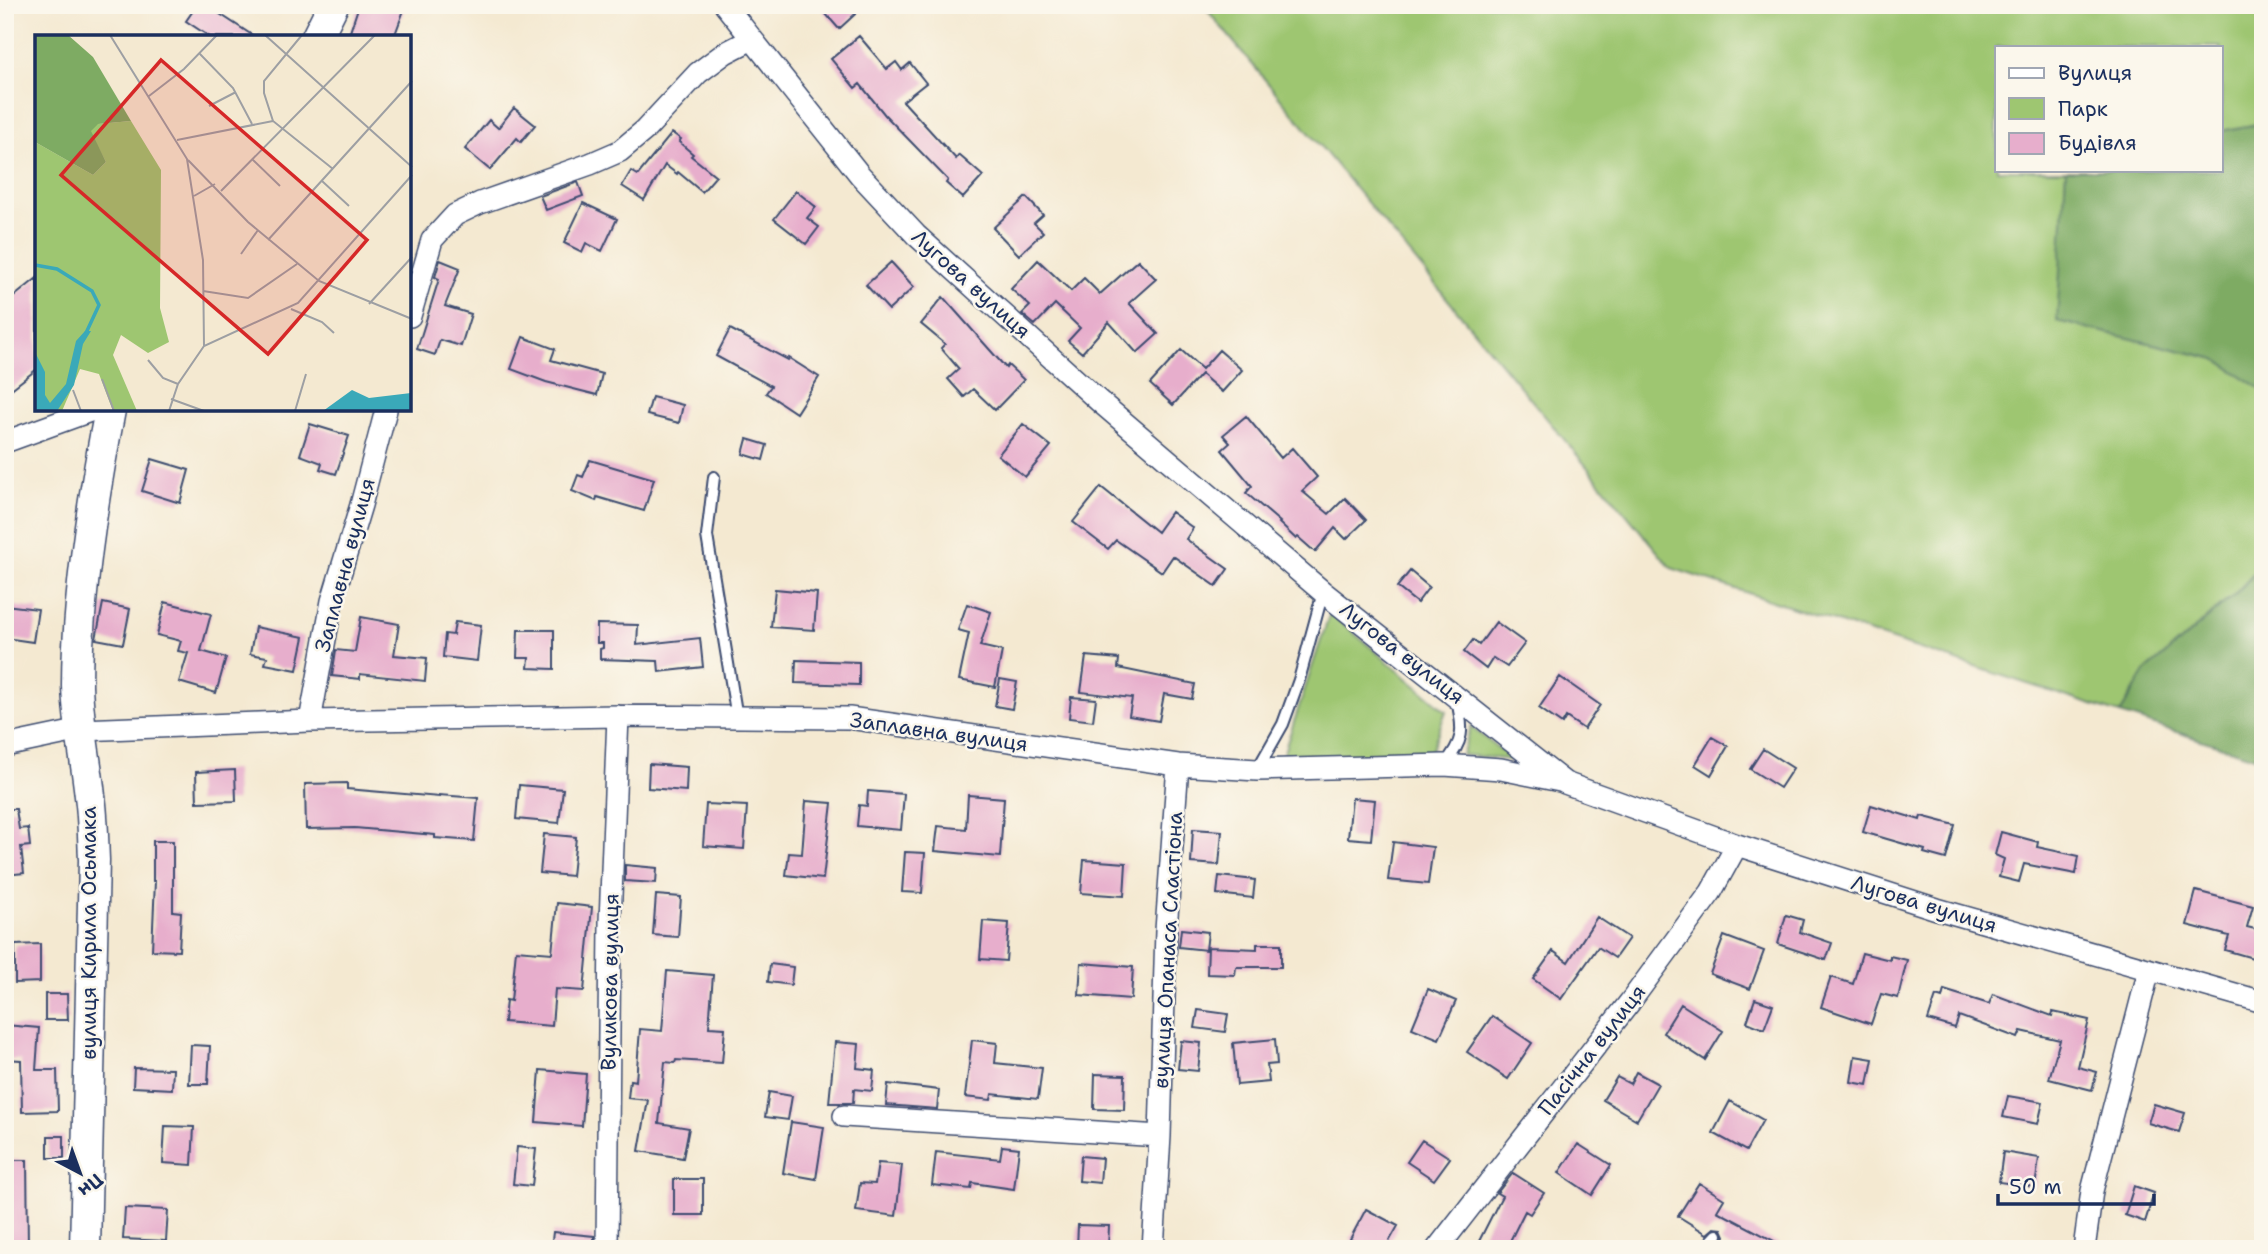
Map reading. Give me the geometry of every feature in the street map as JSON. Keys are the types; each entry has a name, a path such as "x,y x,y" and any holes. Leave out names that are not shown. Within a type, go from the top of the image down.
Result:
{"street":[{"path":"318,35 333,5"},
{"name":"Лугова вулиця","path":"725,5 860,175 916,235 1099,401 1323,592 1565,783 1737,845 1937,909 2263,1002"},
{"path":"411,313 432,240 455,215 480,203 620,151 645,130 698,73 725,53 752,39"},
{"path":"5,442 90,411"},
{"name":"вулиця Кирила Осьмака","path":"85,1249 94,860 90,797 77,686 79,631 96,482 110,411"},
{"name":"Заплавна вулиця","path":"310,721 332,601 386,411"},
{"name":"Заплавна вулиця","path":"5,746 81,730 310,721 618,716 849,718 1178,765 1257,771 1444,765 1501,769 1565,783"},
{"name":"Вуликова вулиця","path":"607,1249 610,922 618,716"},
{"name":"вулиця Опанаса Сластіона","path":"1153,1249 1160,1136 1166,930 1178,765"},
{"name":"Пасічна вулиця","path":"1437,1249 1630,1002 1712,892 1737,845"},
{"path":"2084,1249 2092,1191 2149,970"},
{"path":"844,1116 1160,1136"}],"lane":[{"path":"714,477 707,536 737,718"},
{"path":"1257,771 1283,724 1299,680 1323,592"},
{"path":"1444,765 1457,749 1463,727 1456,695"},
{"path":"1704,1249 1717,1235"}],"green space":[{"path":"1203,5 2263,5 2263,123 2222,131 2222,46 1995,46 1995,172 2066,172 2058,321 2216,359 2263,390 2263,564 2235,594 2145,672 2120,714 1671,568"},
{"path":"2263,123 2263,390 2216,359 2057,321 2066,172 2222,172 2222,131"},
{"path":"2263,564 2263,760 2120,714 2145,672 2235,594"},
{"path":"1330,613 1446,711 1430,754 1282,758"},
{"path":"1471,727 1513,760 1462,755"}],"building":[{"path":"197,5 206,5 252,35 207,35 186,21"},
{"path":"359,5 391,5 404,10 395,35 358,35 350,32"},
{"path":"818,5 865,5 839,29"},
{"path":"859,36 887,69 896,62 902,70 910,63 926,83 903,101 956,159 959,155 983,176 963,198 946,183 948,180 885,115 860,84 855,88 831,59"},
{"path":"514,108 535,125 521,142 517,138 490,170 465,149 489,120 498,128"},
{"path":"672,133 681,139 679,142 693,154 691,156 716,176 702,192 665,165 644,200 622,186 631,171 638,175"},
{"path":"578,182 583,196 546,210 540,196"},
{"path":"796,191 816,207 807,218 819,227 806,244 774,219"},
{"path":"1026,197 1043,215 1034,223 1043,232 1019,255 993,228"},
{"path":"583,203 617,219 602,251 586,243 582,252 564,243"},
{"path":"440,260 460,268 445,306 471,314 461,346 440,340 435,355 417,349 439,279 435,277"},
{"path":"1038,260 1071,291 1084,278 1100,294 1138,260 1156,279 1129,303 1158,334 1137,353 1109,322 1082,353 1068,341 1080,328 1055,304 1035,325 1022,314 1030,306 1011,289"},
{"path":"891,262 914,287 889,310 866,285"},
{"path":"35,280 35,371 5,394 5,304"},
{"path":"943,297 1006,368 1008,365 1024,380 995,410 973,389 964,397 948,379 959,369 941,348 945,344 921,324"},
{"path":"730,329 788,360 789,358 819,377 796,413 766,393 771,386 716,356"},
{"path":"523,337 555,349 551,360 602,374 597,395 546,382 511,369"},
{"path":"1181,350 1202,369 1219,350 1242,370 1222,392 1201,374 1173,405 1150,384"},
{"path":"652,397 683,405 679,423 647,415"},
{"path":"1246,416 1281,458 1292,448 1317,477 1302,491 1329,514 1345,498 1366,520 1346,539 1335,528 1315,552 1298,537 1296,539 1246,493 1252,486 1222,450 1230,443 1223,435"},
{"path":"310,424 349,436 336,474 320,469 322,463 300,455"},
{"path":"1023,424 1051,446 1025,477 998,455"},
{"path":"747,439 767,445 763,460 743,454"},
{"path":"152,459 189,470 180,503 142,491"},
{"path":"590,460 654,479 644,511 597,497 596,501 572,491 578,475 583,477"},
{"path":"1101,487 1157,532 1171,512 1193,528 1186,539 1228,569 1216,586 1173,556 1162,572 1116,540 1108,549 1073,522"},
{"path":"1410,571 1429,587 1417,603 1397,587"},
{"path":"775,589 817,593 814,630 771,627"},
{"path":"165,602 211,614 201,651 226,658 216,693 179,682 188,653 178,651 181,641 157,635"},
{"path":"103,603 130,609 123,644 96,639"},
{"path":"967,604 991,612 980,646 1002,651 995,687 959,680 969,633 958,630"},
{"path":"5,605 38,609 33,642 5,638"},
{"path":"361,617 399,624 394,655 427,658 425,681 360,674 360,679 332,676 336,650 355,652"},
{"path":"455,622 481,625 477,661 443,657 445,634 453,635"},
{"path":"1496,622 1525,643 1507,667 1493,658 1486,669 1464,652 1473,640 1479,645"},
{"path":"597,624 638,625 637,645 700,638 703,667 659,672 658,661 600,659 603,643 597,643"},
{"path":"255,627 304,637 297,670 265,664 267,657 250,654"},
{"path":"518,630 554,630 554,669 528,668 529,658 517,658"},
{"path":"1086,656 1119,659 1118,668 1195,684 1192,699 1164,694 1159,721 1129,716 1132,698 1081,692"},
{"path":"796,660 859,662 859,685 795,683"},
{"path":"1560,677 1600,705 1584,729 1566,717 1562,724 1539,708"},
{"path":"1000,679 1017,682 1012,709 995,706"},
{"path":"1071,697 1096,699 1093,721 1069,718"},
{"path":"1712,737 1728,746 1711,775 1695,765"},
{"path":"1763,749 1793,768 1780,788 1750,769"},
{"path":"649,764 687,767 686,791 648,788"},
{"path":"235,770 236,801 197,802 196,772"},
{"path":"347,783 347,789 478,798 474,841 355,828 306,829 305,784"},
{"path":"519,785 563,789 559,823 516,819"},
{"path":"868,791 904,794 901,830 857,826 859,805 867,806"},
{"path":"968,795 1004,798 1000,857 935,851 938,826 966,829"},
{"path":"1352,798 1375,800 1371,840 1348,838"},
{"path":"806,801 832,803 823,879 786,875 789,853 802,854"},
{"path":"706,804 747,806 744,849 703,846"},
{"path":"1871,805 1920,820 1921,816 1955,825 1946,859 1863,832"},
{"path":"5,809 16,809 19,829 28,828 30,846 21,847 24,873 5,875"},
{"path":"1193,829 1222,831 1219,865 1191,863"},
{"path":"2001,832 2038,842 2037,847 2079,856 2076,874 2024,864 2019,882 1999,877 2004,859 1995,855"},
{"path":"544,834 576,837 572,876 540,873"},
{"path":"153,841 173,841 173,911 181,912 179,951 152,950 155,881"},
{"path":"1393,842 1433,847 1428,884 1388,880"},
{"path":"905,852 925,853 922,893 902,892"},
{"path":"1084,860 1126,863 1124,896 1081,893"},
{"path":"625,865 657,868 656,883 625,881"},
{"path":"1219,876 1255,880 1253,898 1217,894"},
{"path":"2196,891 2253,906 2247,927 2263,931 2263,961 2225,950 2229,936 2187,925"},
{"path":"656,895 681,897 678,937 653,935"},
{"path":"557,903 592,907 584,991 555,989 552,1026 504,1022 506,1000 511,1001 516,950 552,953"},
{"path":"1786,915 1803,920 1800,932 1832,943 1826,960 1778,944"},
{"path":"1597,917 1629,938 1615,958 1598,947 1561,999 1533,979 1553,951 1568,962"},
{"path":"983,921 1009,923 1006,961 980,959"},
{"path":"1181,929 1208,932 1206,950 1179,947"},
{"path":"1724,936 1764,951 1750,989 1710,974"},
{"path":"40,944 40,982 15,983 15,945"},
{"path":"1257,944 1281,944 1281,967 1236,967 1235,975 1207,974 1208,947 1257,949"},
{"path":"1862,953 1890,960 1890,956 1907,960 1898,998 1881,994 1871,1024 1821,1007 1831,977 1853,984"},
{"path":"1081,963 1133,967 1131,999 1079,995"},
{"path":"770,964 793,967 791,985 768,982"},
{"path":"667,971 713,975 709,1027 725,1028 722,1063 676,1060 675,1063 665,1062 659,1123 689,1128 683,1158 639,1151 648,1100 628,1098 630,1080 636,1081 640,1029 662,1031"},
{"path":"1428,989 1456,1001 1439,1039 1412,1028"},
{"path":"1944,990 1989,1004 1993,994 2052,1016 2053,1012 2089,1020 2078,1067 2097,1072 2092,1090 2049,1079 2060,1040 2021,1031 2018,1038 1959,1016 1955,1028 1928,1020 1936,996 1942,998"},
{"path":"45,994 67,994 68,1020 45,1020"},
{"path":"1755,999 1773,1005 1764,1029 1747,1022"},
{"path":"1681,1004 1723,1031 1705,1060 1663,1033"},
{"path":"1198,1010 1228,1014 1225,1032 1195,1028"},
{"path":"1492,1016 1532,1043 1508,1079 1467,1052"},
{"path":"5,1025 39,1028 36,1070 57,1070 58,1111 22,1112 21,1060 5,1059"},
{"path":"1275,1039 1277,1064 1267,1065 1269,1082 1237,1085 1233,1043"},
{"path":"972,1040 997,1043 995,1063 1042,1068 1038,1099 992,1094 991,1100 965,1097"},
{"path":"1181,1041 1201,1043 1198,1071 1178,1069"},
{"path":"835,1042 859,1044 857,1068 874,1070 872,1091 854,1089 853,1103 829,1103"},
{"path":"191,1045 210,1046 208,1084 189,1084"},
{"path":"1855,1056 1873,1059 1868,1085 1851,1082"},
{"path":"134,1068 173,1069 172,1089 133,1087"},
{"path":"540,1070 586,1074 582,1126 536,1122"},
{"path":"1636,1072 1658,1084 1637,1120 1603,1100 1617,1077 1630,1084"},
{"path":"1095,1074 1125,1075 1124,1110 1094,1109"},
{"path":"888,1084 939,1090 937,1109 886,1105"},
{"path":"769,1092 792,1096 788,1120 765,1117"},
{"path":"2008,1096 2043,1102 2038,1124 2003,1117"},
{"path":"1730,1101 1763,1120 1746,1151 1713,1133"},
{"path":"2154,1104 2185,1113 2179,1132 2148,1123"},
{"path":"791,1122 824,1127 816,1179 783,1173"},
{"path":"165,1126 194,1127 192,1165 163,1163"},
{"path":"48,1136 64,1136 64,1158 48,1158"},
{"path":"1422,1140 1450,1158 1434,1180 1407,1162"},
{"path":"1578,1144 1611,1165 1592,1195 1559,1173"},
{"path":"1002,1146 1019,1148 1014,1189 972,1183 971,1189 932,1185 936,1152 1000,1159"},
{"path":"517,1147 536,1149 532,1186 513,1184"},
{"path":"2003,1152 2039,1158 2035,1187 1999,1182"},
{"path":"1081,1156 1102,1158 1100,1183 1079,1181"},
{"path":"5,1160 27,1160 28,1249 5,1249"},
{"path":"878,1163 902,1165 896,1216 856,1211 860,1183 875,1184"},
{"path":"1513,1173 1544,1193 1530,1214 1525,1211 1506,1249 1475,1249 1502,1196 1497,1193"},
{"path":"674,1179 703,1179 703,1215 674,1215"},
{"path":"1699,1183 1724,1199 1717,1211 1789,1249 1732,1249 1721,1242 1725,1236 1722,1229 1714,1228 1707,1234 1678,1216"},
{"path":"2134,1186 2154,1193 2145,1222 2125,1215"},
{"path":"125,1208 168,1210 166,1241 123,1239"},
{"path":"1366,1209 1398,1226 1385,1249 1368,1249 1350,1239"},
{"path":"1078,1225 1109,1226 1108,1249 1077,1249"},
{"path":"553,1232 594,1236 594,1249 551,1249"}]}
